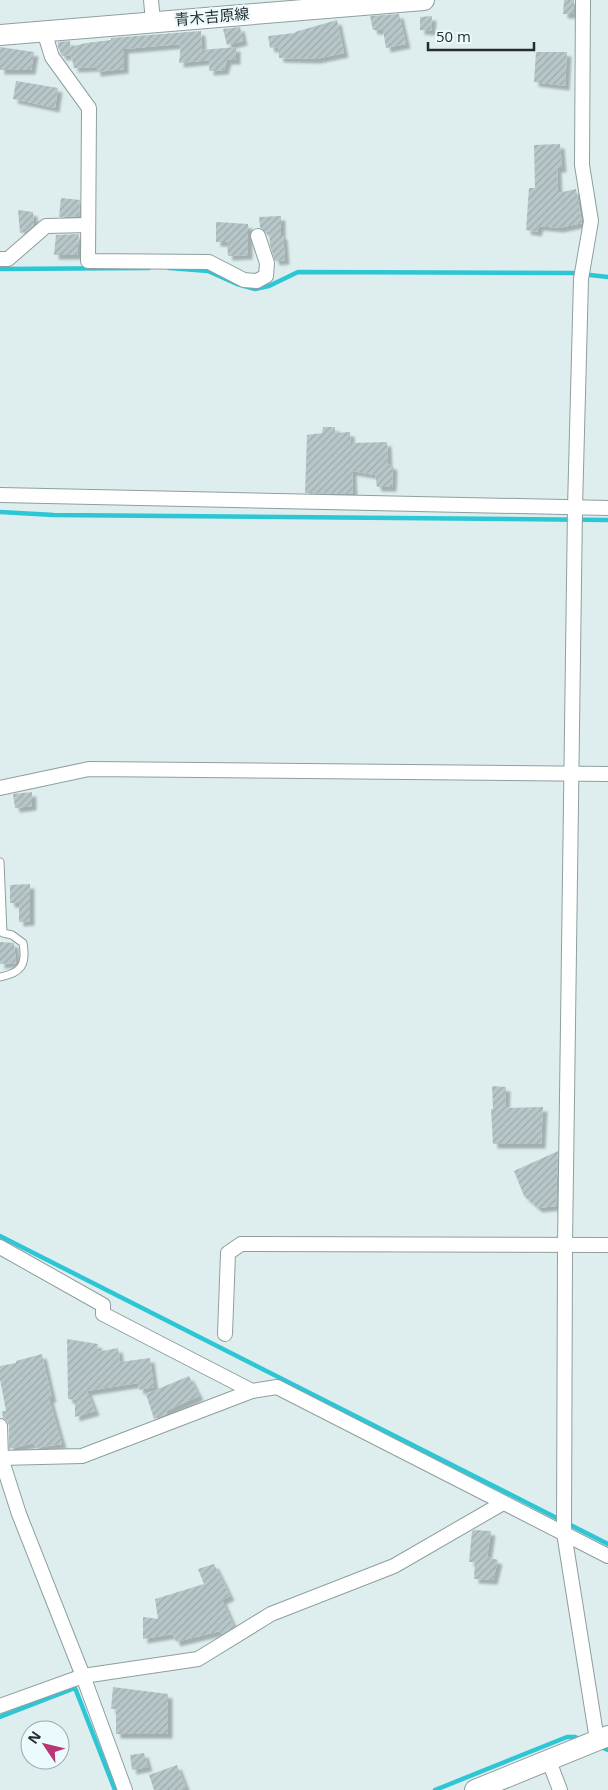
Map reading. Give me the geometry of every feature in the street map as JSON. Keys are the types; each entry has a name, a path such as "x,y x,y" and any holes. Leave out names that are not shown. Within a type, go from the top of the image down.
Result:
{"main road":[{"name":"青木吉原線","path":"0,35 424,0"},
{"path":"475,1790 602,1738"}],"street":[{"path":"151,0 153,22"},
{"path":"583,0 582,165 591,221 581,279 575,508 565,1245 564,1533 602,1738"},
{"path":"44,31 52,57 88,108 88,261 209,262 244,280 256,281 266,276 267,263 258,236"},
{"path":"0,259 8,259 46,226 88,225"},
{"path":"0,495 608,508"},
{"path":"0,788 89,769 608,774"},
{"path":"224,1334 228,1253 241,1244 608,1245"},
{"path":"0,1247 103,1304 103,1314 252,1391"},
{"path":"0,1458 82,1456 252,1391 277,1387 608,1556"},
{"path":"0,1426 0,1458 19,1514 83,1676 125,1790"},
{"path":"0,1706 83,1676 198,1659 271,1614 394,1566 504,1503"},
{"path":"548,1761 560,1790"}],"lane":[{"path":"0,862 1,934 12,935 23,944 25,955 23,964 14,974 0,977"}],"building":[{"path":"564,0 574,0 574,14 563,14"},
{"path":"399,14 406,44 386,48 383,30 373,30 370,16"},
{"path":"432,16 431,31 420,30 420,17"},
{"path":"337,20 344,53 316,59 279,58 278,47 270,48 268,36 295,33"},
{"path":"240,27 243,41 227,45 223,29"},
{"path":"201,31 202,50 236,47 236,60 227,60 224,70 209,71 210,60 179,63 181,44 124,49 124,69 96,72 96,67 74,68 71,55 62,56 58,47 58,42 70,41 70,47 111,40 111,38"},
{"path":"0,47 34,52 31,70 0,70"},
{"path":"536,52 567,52 565,86 534,82"},
{"path":"16,81 58,88 55,108 13,99"},
{"path":"560,144 562,168 557,168 558,193 576,189 582,223 559,228 539,226 537,232 526,230 529,188 535,188 534,145"},
{"path":"61,198 80,200 79,216 59,217"},
{"path":"18,210 33,212 34,225 25,232 20,233"},
{"path":"281,216 281,235 283,235 285,260 275,261 270,245 269,231 265,232 260,227 259,217"},
{"path":"216,222 248,224 248,255 228,256 227,242 216,242"},
{"path":"79,234 77,255 54,255 56,235"},
{"path":"323,427 335,427 335,433 350,432 351,443 387,442 388,464 393,466 392,487 377,487 375,475 352,471 353,494 305,493 307,435 322,433"},
{"path":"32,792 32,806 15,808 13,794"},
{"path":"30,884 30,921 19,922 19,903 10,903 10,885"},
{"path":"0,942 14,943 16,963 0,964"},
{"path":"492,1086 506,1087 505,1108 543,1107 541,1144 493,1144"},
{"path":"558,1151 556,1206 538,1208 524,1196 514,1171"},
{"path":"67,1339 98,1344 97,1352 118,1348 120,1362 150,1358 154,1387 139,1390 138,1383 87,1391 95,1411 75,1417 75,1400 68,1399"},
{"path":"42,1354 52,1398 49,1398 62,1444 36,1448 34,1443 9,1449 9,1425 3,1418 2,1411 6,1411 0,1379 0,1366 16,1363 16,1361"},
{"path":"189,1376 199,1396 166,1411 167,1414 154,1419 146,1394"},
{"path":"472,1531 491,1531 487,1557 498,1560 493,1580 474,1579 475,1562 469,1562"},
{"path":"214,1564 230,1596 222,1600 234,1627 222,1634 220,1631 176,1642 173,1634 143,1639 143,1617 158,1619 155,1599 204,1584 198,1569"},
{"path":"113,1687 168,1694 168,1734 116,1734 116,1709 111,1709"},
{"path":"144,1753 148,1767 132,1770 130,1755"},
{"path":"177,1765 186,1788 180,1790 154,1790 149,1775"}],"waterway":[{"path":"0,269 149,268"},
{"path":"169,268 208,271 237,284 255,289 269,286 298,272 572,273 608,277"},
{"path":"0,512 54,515 608,520"},
{"path":"0,1236 608,1544"},
{"path":"0,1717 75,1688 115,1790"},
{"path":"435,1790 567,1737 575,1737 581,1740"},
{"path":"598,1746 608,1750"}]}
